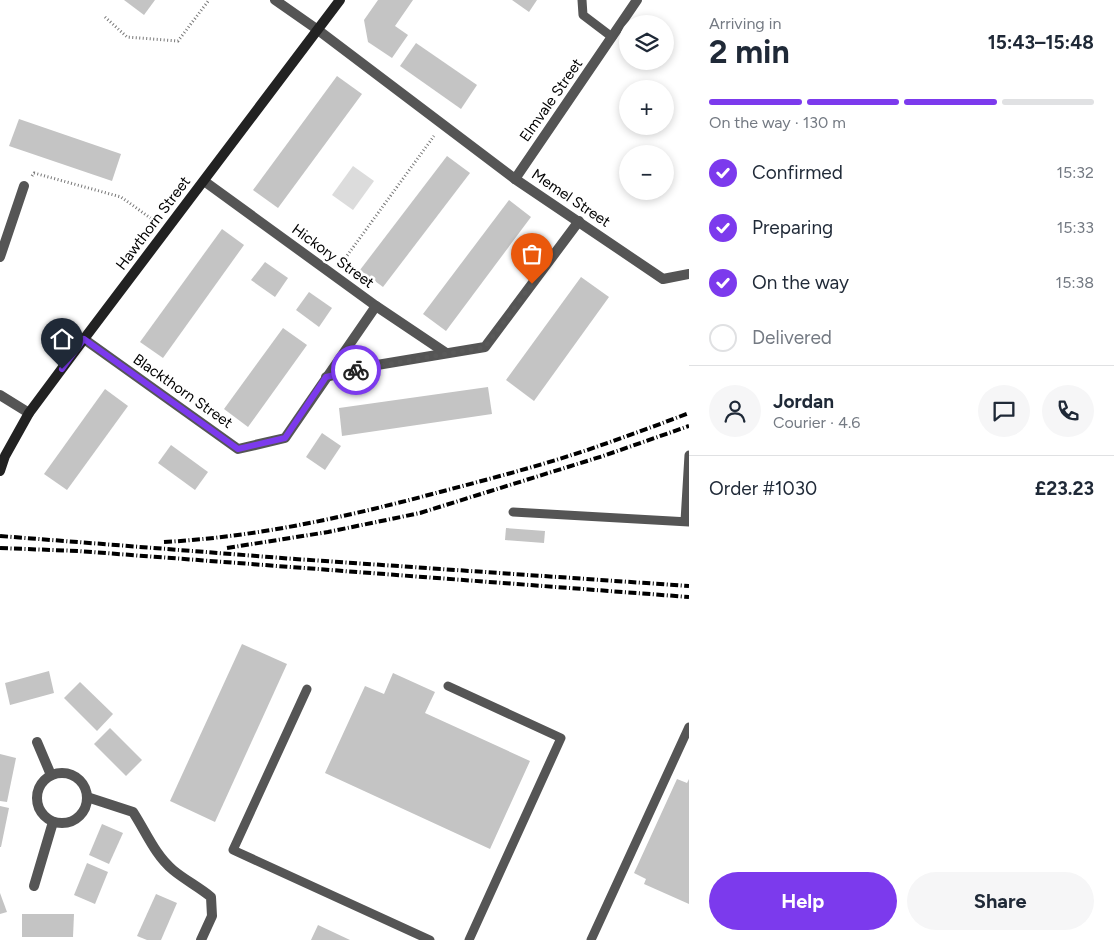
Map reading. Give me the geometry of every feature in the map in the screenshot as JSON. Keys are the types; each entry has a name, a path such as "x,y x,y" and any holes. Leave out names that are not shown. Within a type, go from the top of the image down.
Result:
{"main road":[{"name":"Hawthorn Street","path":"0,472 5,456 30,413 340,0"}],"street":[{"name":"Memel Street","path":"274,0 318,30 515,179 663,279 689,274"},
{"name":"Elmvale Street","path":"515,179 637,0"},
{"name":"Hickory Street","path":"204,181 376,306 446,353"},
{"path":"0,257 24,186"},
{"path":"326,377 371,366 485,347 579,221"},
{"name":"Blackthorn Street","path":"84,339 238,449 285,438 376,306"},
{"path":"0,394 30,413"},
{"path":"37,742 51,775"},
{"path":"59,772 75,776 82,781 86,789 87,797 83,813 69,823 53,822 40,812 36,795 44,780 51,775 59,772"},
{"path":"87,797 133,812 156,852 173,870 199,886 211,897 212,916 201,940"},
{"path":"34,886 53,822"}],"lane":[{"path":"582,0 583,15 612,38"},
{"path":"513,512 687,522 689,455"},
{"path":"448,686 561,738 469,940"},
{"path":"307,689 233,850 430,940"},
{"path":"592,940 689,727"}],"path":[{"path":"105,17 127,37 178,41 209,0"},
{"path":"333,275 443,124"},
{"path":"24,186 34,173 121,197 167,230"}],"shaded area":[{"path":"353,166 374,181 353,210 332,195"}],"building":[{"path":"124,0 155,0 144,15"},
{"path":"378,0 413,0 395,26 408,35 392,58 368,42 364,20"},
{"path":"512,0 537,0 529,12"},
{"path":"416,43 477,85 461,109 400,66"},
{"path":"337,76 362,94 278,208 253,190"},
{"path":"19,119 121,154 112,181 9,146"},
{"path":"447,156 470,173 383,287 360,270"},
{"path":"509,200 531,217 446,331 423,314"},
{"path":"222,229 244,245 163,358 140,342"},
{"path":"265,262 288,278 275,297 251,280"},
{"path":"581,277 609,297 534,401 506,380"},
{"path":"309,292 332,308 319,327 296,310"},
{"path":"283,328 307,345 248,427 224,409"},
{"path":"488,387 492,414 342,436 339,408"},
{"path":"105,389 128,406 67,490 44,474"},
{"path":"322,433 341,446 325,470 306,457"},
{"path":"171,445 208,472 195,490 158,463"},
{"path":"506,528 545,531 544,543 505,540"},
{"path":"242,644 287,664 215,822 170,801"},
{"path":"49,671 54,693 10,705 5,683"},
{"path":"393,673 435,692 425,713 530,761 490,849 325,773 365,686 384,694"},
{"path":"80,682 113,714 97,731 64,698"},
{"path":"110,728 142,760 126,776 94,744"},
{"path":"0,754 16,758 7,802 0,801"},
{"path":"677,779 687,783 689,779 689,904 644,884 646,879 634,873"},
{"path":"0,806 9,808 1,847 0,847"},
{"path":"102,824 123,833 109,864 89,855"},
{"path":"87,863 108,872 95,904 74,895"},
{"path":"0,893 7,912 0,914"},
{"path":"156,894 177,903 161,940 147,940 137,936"},
{"path":"22,914 74,914 73,937 22,937"},
{"path":"318,925 350,940 311,940"}],"railway":[{"path":"164,542 267,531 369,510 557,460 689,413"},
{"path":"227,548 328,532 420,513 603,456 689,426"},
{"path":"0,536 295,559 689,586"},
{"path":"0,548 78,551 689,597"}],"way so far":[{"path":"356,370 485,347 532,284"}],"route":[{"path":"62,369 84,339 238,449 285,438 326,377 356,370"}]}
